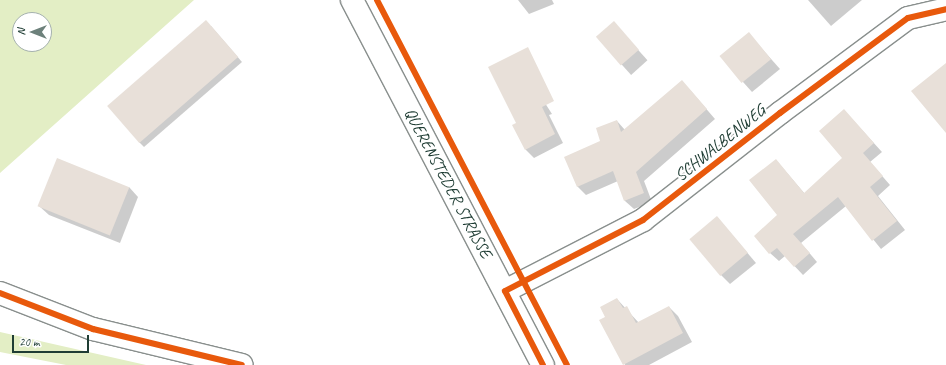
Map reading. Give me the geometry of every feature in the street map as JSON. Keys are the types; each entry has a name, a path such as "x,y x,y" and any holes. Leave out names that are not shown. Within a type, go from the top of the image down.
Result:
{"street":[{"name":"QUERENSTEDER STRASSE","path":"352,0 543,365"},
{"name":"SCHWALBENWEG","path":"505,291 643,220 780,113 908,18 946,9"},
{"path":"0,293 93,330 242,365"}],"green space":[{"path":"0,0 194,0 0,173"},
{"path":"0,332 146,365 66,365 0,352"}],"building":[{"path":"206,20 238,57 139,143 107,106"},
{"path":"614,21 639,50 621,65 596,37"},
{"path":"749,32 771,59 741,83 719,56"},
{"path":"528,47 554,101 542,107 555,134 525,150 512,125 516,123 488,67"},
{"path":"946,63 946,133 911,91"},
{"path":"682,80 707,109 636,172 644,193 624,201 613,171 577,187 564,157 600,141 596,128 617,120 621,132"},
{"path":"844,109 874,143 863,153 883,176 870,187 897,221 872,241 838,197 793,234 810,253 794,267 777,248 769,254 754,236 777,215 749,180 776,159 804,193 842,158 819,131"},
{"path":"57,158 129,187 110,235 38,206"},
{"path":"717,216 748,253 720,276 689,239"},
{"path":"617,298 623,308 627,306 636,323 669,306 683,333 623,365 599,320 605,317 600,307"}],"cycle path":[{"path":"377,0 567,365"},
{"path":"543,365 505,291 643,220 780,113 908,18 946,9"},
{"path":"0,293 93,329 242,365"}]}
